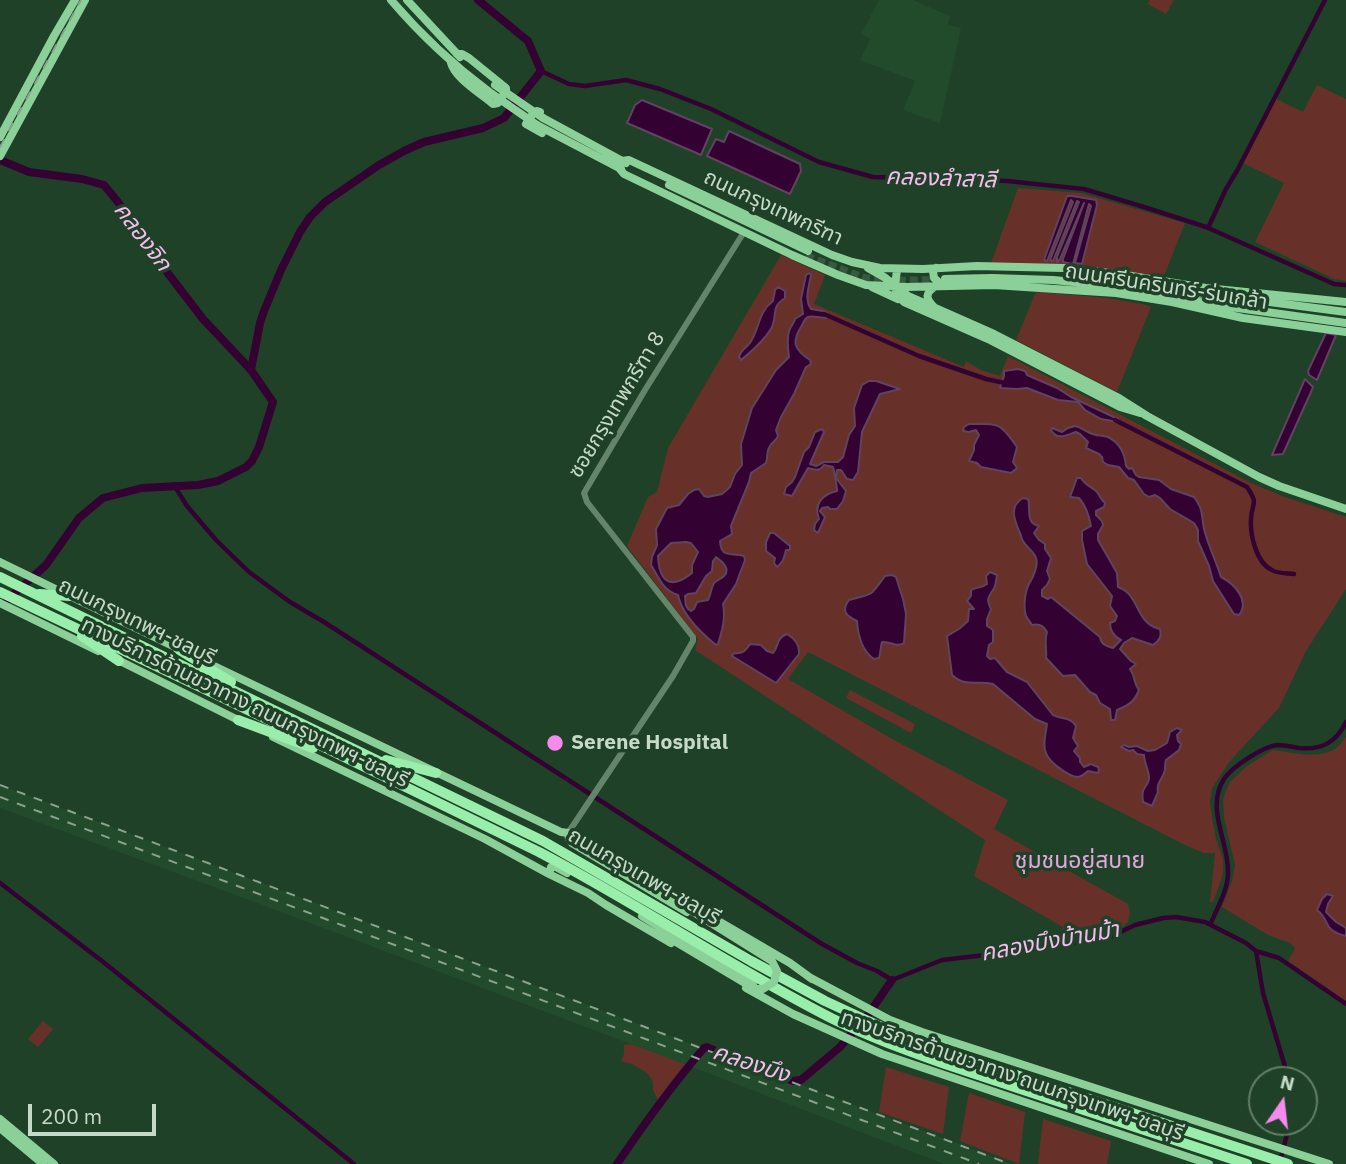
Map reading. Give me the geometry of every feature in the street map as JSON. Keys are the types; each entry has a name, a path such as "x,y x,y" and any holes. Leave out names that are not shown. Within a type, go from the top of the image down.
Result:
{"highway":[{"name":"ถนนกรุงเทพฯ-ชลบุรี","path":"4,579 543,841 751,961 843,1010 952,1054 1287,1164"},
{"name":"ถนนกรุงเทพฯ-ชลบุรี","path":"0,592 539,852 750,974 875,1038 945,1064 1247,1164"},
{"path":"35,594 70,596"},
{"path":"50,615 119,661"},
{"path":"178,649 269,706"},
{"path":"238,720 359,765"},
{"path":"365,754 436,773"}],"main road":[{"path":"0,137 75,0"},
{"path":"1,154 85,0"},
{"path":"384,0 418,31"},
{"name":"ถนนกรุงเทพกรีฑา","path":"391,0 418,31 451,62 540,121 621,164 624,174 744,232 807,253 832,255 880,268 897,269"},
{"name":"ถนนกรุงเทพกรีฑา","path":"408,1 491,88"},
{"path":"451,62 458,75 493,104 498,103 506,88 469,58 457,54"},
{"path":"537,111 593,141 596,152 588,157 526,125 526,122 537,111"},
{"name":"ถนนกรุงเทพกรีฑา","path":"621,164 629,160 866,285 896,286"},
{"path":"860,263 908,296 981,328 1120,407 1142,413 1269,481 1346,509"},
{"name":"ถนนศรีนครินทร์-ร่มเกล้า","path":"897,269 977,266 1063,268 1346,302"},
{"path":"936,268 933,271 934,278 938,283 943,282"},
{"path":"897,269 895,293 904,302"},
{"name":"ถนนศรีนครินทร์-ร่มเกล้า","path":"896,286 992,278 1053,280 1346,312"},
{"path":"935,309 926,296 943,282"},
{"name":"ถนนศรีนครินทร์-ร่มเกล้า","path":"943,282 1116,293 1243,318 1346,332"},
{"path":"1169,282 1196,297"},
{"path":"866,285 1015,349"},
{"path":"1172,302 1196,297"},
{"name":"ถนนศรีนครินทร์-ร่มเกล้า","path":"1196,297 1292,316 1346,323"},
{"path":"0,562 573,838 762,956 783,964 890,1020 1329,1164"},
{"name":"ทางบริการด้านขวาทาง ถนนกรุงเทพฯ-ชลบุรี","path":"0,603 485,839 588,892 766,1000 827,1030 919,1067 1209,1164"},
{"path":"609,860 626,866 790,963 812,979"},
{"path":"588,892 755,989 763,989 775,982 777,971 772,961 643,880 626,866"},
{"name":"ทางบริการด้านขวาทาง ถนนกรุงเทพฯ-ชลบุรี","path":"549,874 551,867 556,867 600,891 738,974 768,997 805,1019"},
{"path":"0,1119 54,1164"},
{"path":"0,1128 43,1164"}],"street":[{"name":"ซอยกรุงเทพกรีฑา 8","path":"573,838 594,795 694,642 693,637 587,502 584,493 744,232"}],"shaded area":[{"path":"879,0 913,0 950,16 948,25 961,28 940,123 903,110 915,81 860,60 870,39 861,34"},
{"path":"1150,0 1174,0 1166,14 1148,4"},
{"path":"1317,85 1346,99 1346,281 1334,279 1255,242 1284,183 1243,163 1276,99 1303,112"},
{"path":"642,100 712,129 701,155 627,123 635,105"},
{"path":"729,131 800,164 801,171 790,194 707,156 716,139 724,142"},
{"path":"1018,188 1081,193 1185,223 1164,276 1088,268 991,263"},
{"path":"1067,196 1096,200 1082,264 1075,263 1091,206 1089,204 1073,264 1063,262 1063,259 1084,203 1057,262 1079,202 1077,201 1053,261 1050,260 1073,202 1071,200 1047,261 1044,260"},
{"path":"781,255 825,275 814,304 964,367 966,361 981,370 1000,376 1008,356 1251,483 1346,517 1346,589 1306,651 1279,708 1230,761 1212,788 1212,817 1223,859 1223,874 1213,902 1210,902 1215,853 1204,853 1185,845 808,652 788,679 894,740 1008,800 994,829 1128,904 1128,922 1113,933 1097,938 1061,936 1063,927 974,876 985,840 695,650 698,639 627,546 648,497 657,492 668,448"},
{"path":"806,275 811,275 808,301 811,309 827,313 827,317 808,317 798,333 796,346 811,364 806,367 781,417 776,430 778,436 769,448 766,463 751,473 731,526 732,534 720,541 725,553 744,556 745,560 736,584 723,604 723,624 716,645 692,623 678,595 665,586 651,565 657,545 656,529 667,508 679,505 694,490 699,489 708,497 722,494 730,487 742,465 741,444 752,408 776,370 789,357 788,336 795,319 803,314 801,299","holes":["671,543 691,543 698,552 692,565 692,573 678,581 667,581 661,572 658,556","716,557 725,565 727,571 714,583 708,600 697,602 691,611 686,606 685,596 696,593 712,571"]},
{"path":"778,287 785,291 785,298 776,308 772,327 762,341 741,360 739,357 742,351 750,343"},
{"path":"1036,292 1108,298 1151,307 1117,392 1016,340"},
{"path":"1326,333 1336,335 1317,380 1309,375 1308,371"},
{"path":"1018,369 1118,419 1118,422 1101,419 1085,410 1078,402 1058,400 1027,388 1000,388 1004,371"},
{"path":"1305,379 1313,387 1311,392 1283,454 1272,455"},
{"path":"869,381 900,389 880,394 862,432 858,472 853,480 847,479 841,470 837,470 836,478 846,491 843,501 837,509 822,508 820,511 825,517 818,533 814,530 819,519 818,504 824,497 837,491 833,467 824,465 819,470 808,468 792,496 784,494 786,487 795,477 815,432 822,429 824,432 810,464 816,466 824,462 838,462 843,457 849,435 855,426 854,408 862,385"},
{"path":"969,424 993,424 1002,428 1017,447 1013,462 1017,468 1011,473 981,467 969,461 979,435 976,430 963,431"},
{"path":"1075,426 1116,442 1126,466 1132,468 1139,477 1159,480 1171,489 1194,497 1201,509 1206,535 1221,577 1236,588 1242,599 1239,615 1234,614 1213,581 1194,523 1170,509 1155,495 1149,497 1144,494 1134,480 1128,478 1119,467 1103,462 1099,454 1086,448 1088,442 1080,434 1076,432 1059,436 1051,430 1052,428 1062,432"},
{"path":"1077,478 1081,478 1096,491 1105,503 1104,507 1096,511 1103,525 1098,540 1117,573 1118,587 1131,596 1146,621 1161,632 1160,638 1153,645 1132,638 1120,649 1136,664 1130,669 1139,690 1131,703 1117,710 1115,720 1111,720 1110,709 1100,703 1096,695 1075,675 1063,676 1046,658 1047,632 1037,624 1032,625 1025,613 1026,591 1037,561 1034,553 1022,540 1014,517 1014,509 1023,498 1028,499 1032,522 1039,526 1034,533 1045,544 1051,558 1047,571 1050,579 1042,590 1042,596 1048,599 1051,597 1106,645 1113,648 1121,640 1110,626 1117,616 1110,606 1112,596 1087,564 1082,531 1091,526 1089,518 1079,498 1070,497"},
{"path":"770,533 774,533 790,546 790,550 786,550 777,567 775,558 766,551"},
{"path":"990,572 997,575 995,587 988,599 991,609 987,626 993,630 993,642 989,645 987,656 990,659 995,658 1007,672 1027,682 1053,715 1074,723 1076,726 1073,738 1078,746 1074,751 1084,767 1091,764 1098,767 1098,773 1088,771 1078,777 1065,772 1051,761 1046,753 1044,743 1047,724 1035,719 993,684 967,683 952,675 947,636 968,621 969,609 974,609 967,601 971,590 987,584 986,576"},
{"path":"885,576 896,577 906,614 904,643 898,645 882,642 879,658 874,659 866,652 861,642 857,621 848,615 845,607 849,600 870,594"},
{"path":"787,634 796,642 799,654 776,683 732,656 734,653 744,652 750,644 761,645 773,653 779,640"},
{"path":"850,690 915,724 911,733 846,698"},
{"path":"1177,728 1182,730 1177,735 1181,744 1179,750 1166,760 1152,806 1143,802 1143,790 1149,777 1144,755 1121,747 1137,746 1148,751 1155,750 1167,743 1170,732"},
{"path":"1346,736 1346,1001 1288,961 1295,948 1290,943 1268,935 1222,907 1235,865 1223,801 1230,782 1247,766 1273,750 1323,754 1340,745"},
{"path":"0,785 1012,1164 944,1164 0,808"},
{"path":"1327,894 1333,896 1326,912 1346,928 1346,936 1333,931 1317,910"},
{"path":"43,1021 53,1029 38,1047 28,1039"},
{"path":"631,1044 685,1064 660,1104 647,1073 621,1061 624,1045"},
{"path":"886,1067 949,1087 943,1134 879,1112"},
{"path":"969,1093 1025,1112 1019,1164 960,1141"},
{"path":"1043,1119 1111,1141 1107,1164 1038,1164"}],"waterway":[{"path":"251,370 264,311 281,270 310,217 325,202 404,151 424,142 483,128 504,118 541,71 528,41 478,0"},
{"path":"1208,228 1325,0"},
{"name":"คลองลำสาลี","path":"541,71 569,84 585,86 626,80 660,89 711,109 819,162 873,177 1007,181 1084,189 1206,227 1334,284 1346,285"},
{"name":"คลองจิก","path":"0,160 29,172 82,179 104,185 203,319 251,370 273,402 259,447 246,467 218,481 198,485 142,488 103,498 79,518 46,565 7,600"},
{"path":"824,314 919,356 1005,383"},
{"path":"1115,420 1247,487 1254,500 1251,525 1258,555 1266,566 1274,571 1294,574"},
{"name":"คลองบึงบ้านม้า","path":"174,485 187,506 216,540 249,572 290,602 822,944 857,963 892,980 942,960 1110,937 1135,925 1163,918 1176,917 1205,922 1256,951 1263,993 1285,1066"},
{"path":"1211,923 1228,879 1217,813 1219,790 1224,779 1248,758 1272,746 1307,748 1327,744 1338,735 1346,722"},
{"path":"0,883 102,961 354,1164"},
{"path":"1256,951 1279,958 1346,1004"},
{"name":"คลองบึง","path":"617,1164 659,1104 704,1048 793,1081 801,1080 840,1047 870,1012 892,980"},
{"path":"1280,1162 1286,1136"}],"tunnel":[{"path":"806,256 864,278 889,281 939,280"}],"railway":[{"path":"0,147 81,0"},
{"path":"0,785 1010,1164"},
{"path":"0,797 979,1164"}],"place":[{"name":"Serene Hospital","path":"555,743"}],"district":[{"name":"ชุมชนอยู่สบาย","path":"1080,861"}]}
